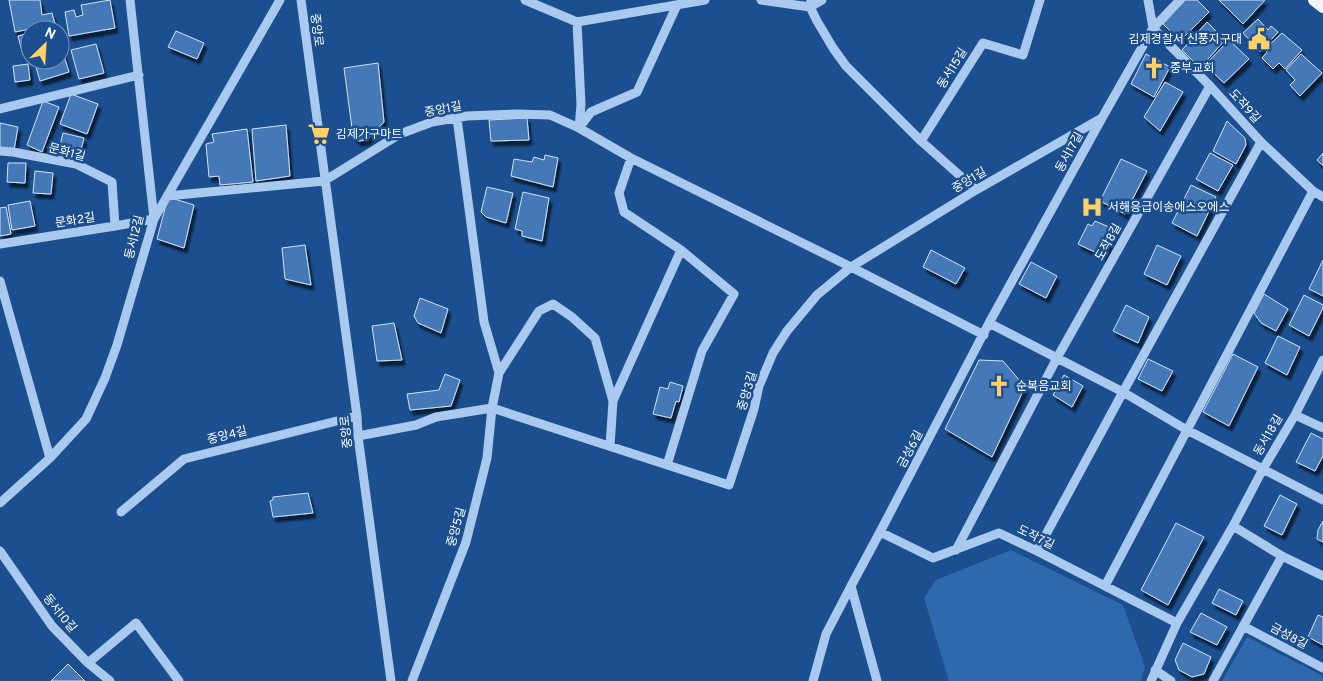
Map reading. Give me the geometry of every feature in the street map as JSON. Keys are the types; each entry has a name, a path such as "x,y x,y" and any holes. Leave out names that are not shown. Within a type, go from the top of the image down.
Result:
{"main road":[{"path":"1314,0 1323,7"}],"street":[{"name":"동서12길","path":"0,503 50,458 86,419 105,378 117,344 154,219 130,0"},
{"path":"154,219 280,0"},
{"name":"중앙로","path":"301,0 391,681"},
{"path":"525,0 577,22 705,0"},
{"path":"762,0 811,3 822,0"},
{"name":"동서15길","path":"921,141 983,43 1023,55 1040,0"},
{"path":"1148,0 1153,28"},
{"name":"동서17길","path":"989,324 1153,28 1180,0"},
{"path":"811,3 817,22 846,66 921,141 976,190"},
{"path":"579,128 591,112 637,92 677,5"},
{"path":"577,22 581,104 579,128"},
{"name":"도작9길","path":"1153,28 1261,142 1313,191 1323,197"},
{"path":"0,109 138,75"},
{"name":"도작8길","path":"956,550 1057,358 1210,86"},
{"name":"중앙1길","path":"324,181 400,134 432,122 467,116 550,115 579,128 631,158 984,335"},
{"name":"중앙5길","path":"457,118 484,322 498,373"},
{"name":"중앙1길","path":"851,267 976,190 1102,118"},
{"path":"1037,551 1261,142"},
{"name":"문화1길","path":"0,151 76,164 112,182 114,226"},
{"path":"631,158 620,193 624,212 681,250 734,294 702,350 667,464"},
{"path":"167,196 324,181"},
{"path":"1105,586 1313,191"},
{"name":"문화2길","path":"0,244 154,219"},
{"path":"610,446 613,401 681,250"},
{"name":"중앙3길","path":"358,436 416,425 436,417 492,408 729,485 754,409 759,386 773,353 817,295 851,267"},
{"path":"0,281 50,458"},
{"name":"중앙5길","path":"412,681 466,542 487,458 498,373 539,311 553,304 572,317 595,338 613,401"},
{"path":"989,324 1123,392 1187,430 1323,500"},
{"name":"금성6길","path":"813,681 826,634 989,324"},
{"name":"동서18길","path":"1263,469 1295,415 1323,360"},
{"name":"동서18길","path":"1295,415 1323,428"},
{"name":"중앙4길","path":"121,512 184,459 357,416"},
{"path":"1151,681 1177,623 1233,526 1263,469"},
{"path":"1233,526 1282,556 1323,576"},
{"name":"도작7길","path":"880,532 933,558 999,533 1177,623"},
{"name":"동서10길","path":"0,551 52,626 88,663 110,681"},
{"path":"1213,681 1282,556"},
{"path":"851,586 877,681"},
{"path":"88,663 136,623 179,681"},
{"name":"금성8길","path":"1243,626 1323,668"},
{"path":"1155,670 1171,681"}],"shaded area":[{"path":"1011,550 1123,605 1145,667 1141,681 949,681 924,598 936,580"},
{"path":"1247,637 1323,676 1323,681 1222,681"}],"building":[{"path":"9,0 40,0 42,15 52,13 54,20 20,20 20,31 15,32"},
{"path":"110,0 115,28 70,36 70,20 66,20 65,12 74,10 76,17 83,15 81,5"},
{"path":"1185,0 1197,0 1209,12 1180,41 1163,24"},
{"path":"1219,0 1265,0 1243,24"},
{"path":"1258,19 1268,30 1271,26 1278,32 1260,52 1243,33"},
{"path":"1207,22 1225,40 1200,68 1182,50"},
{"path":"176,31 204,43 197,59 168,47"},
{"path":"1282,33 1302,50 1285,69 1279,63 1273,69 1262,58 1267,52 1265,49"},
{"path":"1229,40 1249,59 1224,83 1205,65"},
{"path":"96,44 104,73 79,79 71,50"},
{"path":"1146,54 1170,67 1154,97 1131,84"},
{"path":"1301,54 1322,73 1300,96 1290,85 1295,80 1286,70"},
{"path":"378,63 384,122 367,140 358,141 353,136 344,68"},
{"path":"20,65 20,70 29,70 30,80 15,82 13,66"},
{"path":"37,70 68,70 69,72 40,81"},
{"path":"1165,82 1183,92 1160,131 1144,117"},
{"path":"71,94 98,104 87,134 60,124"},
{"path":"43,101 59,107 42,152 27,145"},
{"path":"527,118 529,140 491,141 489,120"},
{"path":"1227,121 1245,138 1246,145 1236,164 1213,151"},
{"path":"0,123 18,127 14,150 0,147"},
{"path":"286,125 290,176 256,181 252,129"},
{"path":"247,129 253,182 220,185 219,176 209,177 206,144 214,142 212,134"},
{"path":"63,133 84,138 78,162 51,155 53,148 59,149"},
{"path":"1210,153 1233,165 1218,191 1196,179"},
{"path":"1323,153 1323,166 1317,160"},
{"path":"545,155 558,158 553,187 511,176 514,159 532,162 534,157 544,160"},
{"path":"1121,159 1147,171 1125,214 1100,201"},
{"path":"8,163 26,163 25,183 7,182"},
{"path":"35,171 53,173 51,194 33,193"},
{"path":"1191,185 1216,197 1197,236 1172,223"},
{"path":"487,187 513,193 506,223 486,217 481,212"},
{"path":"523,192 549,198 542,241 522,236 522,231 515,229"},
{"path":"168,197 194,205 184,248 157,239"},
{"path":"30,201 35,226 12,230 8,205"},
{"path":"6,207 11,234 0,236 0,208"},
{"path":"1095,221 1116,230 1103,256 1078,244 1088,224 1092,226"},
{"path":"305,245 311,285 285,279 282,248"},
{"path":"1157,245 1181,256 1167,285 1144,274"},
{"path":"931,250 965,268 956,284 923,267"},
{"path":"1323,260 1323,296 1309,289"},
{"path":"1031,262 1057,276 1046,298 1019,284"},
{"path":"1264,294 1288,309 1276,331 1261,323 1254,313"},
{"path":"1304,295 1323,305 1309,336 1289,325"},
{"path":"420,298 448,309 441,333 418,323 414,316"},
{"path":"1126,305 1149,317 1138,343 1113,331"},
{"path":"394,323 402,360 377,361 372,326"},
{"path":"1278,336 1300,347 1287,375 1265,363"},
{"path":"1233,354 1258,367 1229,426 1203,412"},
{"path":"1148,359 1173,371 1162,391 1138,379"},
{"path":"979,360 1003,361 1025,387 992,457 945,429"},
{"path":"445,374 460,380 451,406 410,410 407,394 439,390"},
{"path":"1064,375 1083,386 1072,407 1053,395"},
{"path":"670,382 683,386 679,402 676,401 671,418 653,414 660,387 668,389"},
{"path":"1311,433 1323,439 1323,456 1315,471 1296,462"},
{"path":"308,493 313,513 273,517 270,501 273,500 273,497"},
{"path":"1280,495 1297,504 1282,535 1264,526"},
{"path":"1323,521 1323,542 1317,539 1318,530"},
{"path":"1176,523 1204,537 1168,605 1141,590"},
{"path":"1219,589 1243,601 1236,615 1212,603"},
{"path":"1201,613 1227,627 1217,645 1190,632"},
{"path":"1318,615 1323,617 1323,645 1308,637"},
{"path":"1183,643 1211,657 1204,674 1192,677 1179,670 1175,660"},
{"path":"68,664 85,681 51,681"}],"place":[{"name":"김제경찰서 신풍지구대","path":"1259,39"},
{"name":"중부교회","path":"1154,68"},
{"name":"김제가구마트","path":"319,134"},
{"name":"서해응급이송에스오에스","path":"1092,207"},
{"name":"순복음교회","path":"999,386"}]}
